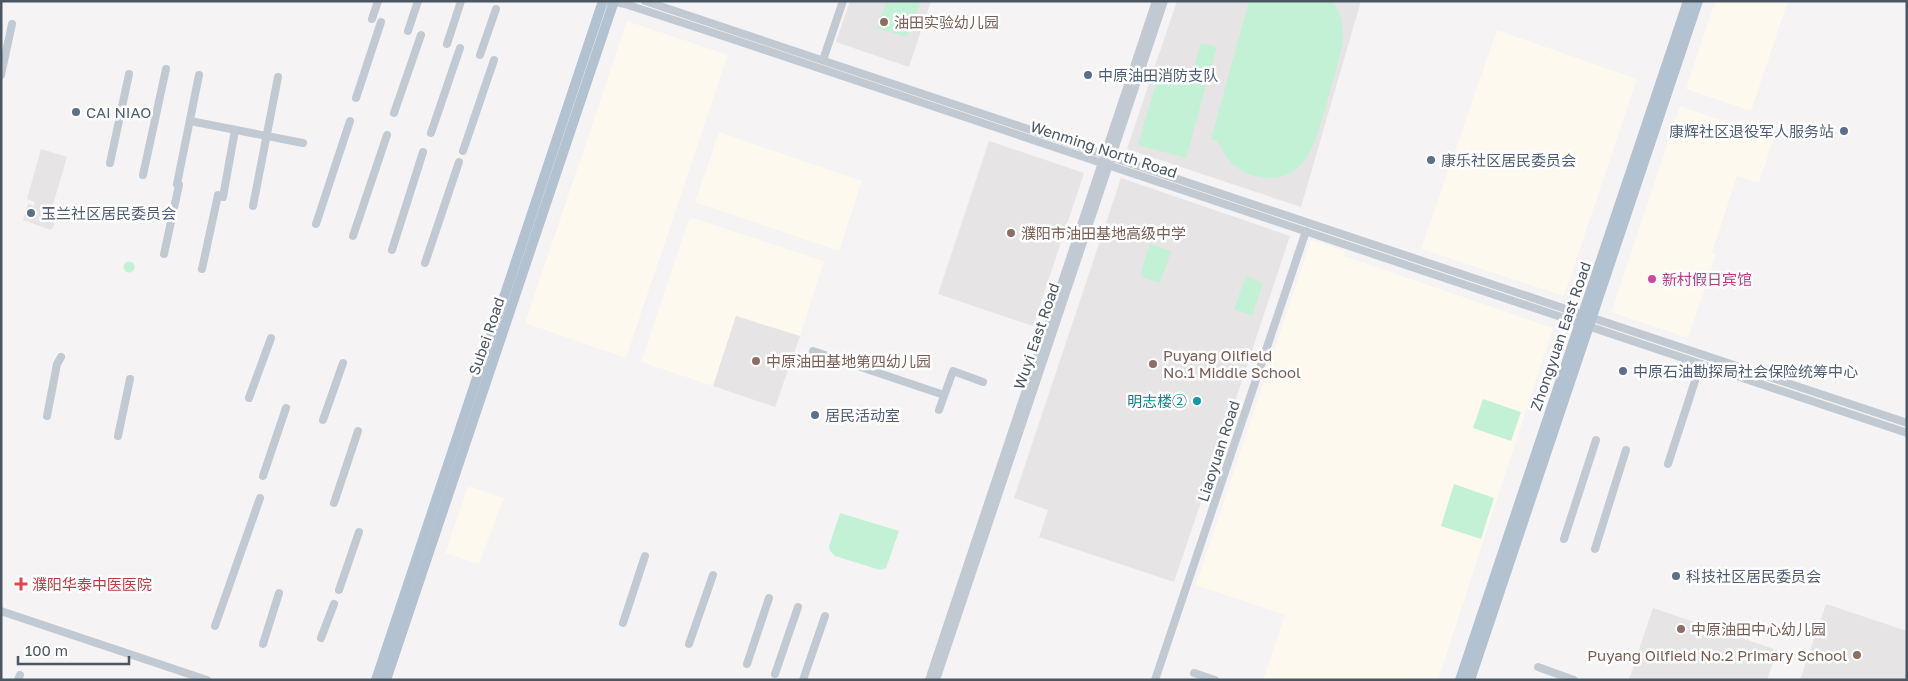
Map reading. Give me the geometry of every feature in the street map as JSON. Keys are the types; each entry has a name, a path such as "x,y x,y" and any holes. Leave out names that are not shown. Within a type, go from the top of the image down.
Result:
{"main road":[{"name":"Subei Road","path":"376,680 603,1"},
{"name":"Zhongyuan East Road","path":"1470,680 1688,1"},
{"name":"Zhongyuan East Road","path":"1460,680 1698,1"},
{"name":"Subei Road","path":"386,680 612,2"}],"street":[{"path":"372,19 378,1"},
{"path":"408,31 418,1"},
{"path":"447,44 461,1"},
{"name":"Wenming North Road","path":"645,1 1108,155 1586,321"},
{"path":"823,60 843,1"},
{"name":"Wuyi East Road","path":"1108,155 1156,1"},
{"name":"Wuyi East Road","path":"929,680 1105,163 1164,1"},
{"name":"Wenming North Road","path":"612,2 1105,163 1306,231 1586,321"},
{"path":"480,55 496,9"},
{"path":"356,98 381,22"},
{"path":"1,75 12,24"},
{"path":"394,113 421,35"},
{"path":"431,133 460,48"},
{"path":"462,151 494,60"},
{"path":"143,175 166,69"},
{"path":"110,162 128,74"},
{"path":"164,254 200,75"},
{"path":"253,206 278,77"},
{"path":"190,121 303,143"},
{"path":"316,224 350,121"},
{"path":"202,269 235,130"},
{"path":"353,236 387,135"},
{"path":"392,250 423,152"},
{"path":"425,263 459,162"},
{"name":"Wuyi East Road","path":"936,680 1105,163"},
{"name":"Liaoyuan Road","path":"1155,680 1306,231"},
{"path":"1586,321 1907,423"},
{"path":"1586,321 1907,433"},
{"path":"249,398 271,338"},
{"path":"813,350 944,395"},
{"path":"47,416 57,364 61,357"},
{"path":"323,420 343,363"},
{"path":"939,410 953,371 983,382"},
{"path":"118,436 130,379"},
{"path":"1668,464 1695,381"},
{"path":"263,476 286,408"},
{"path":"334,503 358,431"},
{"path":"1564,538 1596,440"},
{"path":"1595,549 1626,450"},
{"path":"215,626 260,498"},
{"path":"339,590 359,532"},
{"path":"623,622 645,556"},
{"path":"689,644 713,575"},
{"path":"263,644 279,593"},
{"path":"747,664 769,598"},
{"path":"321,638 334,604"},
{"path":"775,674 798,606"},
{"path":"1,611 207,680"},
{"path":"803,680 825,616"},
{"path":"1538,667 1574,680"},
{"path":"1194,673 1212,679"}],"shaded area":[{"name":"油田实验幼儿园","path":"850,1 931,1 909,67 836,42"},
{"path":"1177,1 1361,1 1301,207 1127,149"},
{"path":"1715,1 1788,1 1751,111 1686,89"},
{"path":"627,21 728,55 626,358 525,323"},
{"path":"1497,30 1637,79 1564,296 1421,249"},
{"path":"1680,106 1774,138 1759,183 1737,176 1712,253 1716,255 1688,338 1611,312"},
{"path":"719,132 862,181 839,251 695,202"},
{"name":"濮阳市油田基地高级中学","path":"989,141 1084,173 1033,326 938,294"},
{"path":"41,149 67,157 49,218 55,224 51,230 23,220 28,204 34,206 35,202 27,199"},
{"name":"Puyang Oilfield No.1 Middle School","path":"1121,178 1290,236 1218,453 1212,456 1206,475 1208,481 1174,582 1039,537 1048,510 1014,498"},
{"path":"690,217 824,261 800,336 736,316 713,386 641,362"},
{"path":"1311,240 1345,251 1344,256 1553,328 1438,680 1263,680 1285,615 1196,585"},
{"name":"中原油田基地第四幼儿园","path":"736,316 800,336 775,407 713,386"},
{"path":"468,486 504,498 479,564 445,553"},
{"name":"Puyang Oilfield No.2 Primary School","path":"1826,604 1907,631 1907,680 1800,680"},
{"name":"中原油田中心幼儿园","path":"1653,608 1777,650 1767,680 1629,680"}],"green space":[{"path":"887,1 921,1 907,37 877,28"},
{"path":"1249,1 1332,1 1343,28 1342,46 1313,146 1297,168 1286,175 1272,178 1248,174 1237,168 1224,153 1218,141 1211,139"},
{"path":"1201,43 1217,47 1209,74 1193,70"},
{"path":"1161,65 1208,78 1186,158 1138,145"},
{"path":"1150,244 1171,251 1160,283 1140,276"},
{"path":"129,261 135,267 129,273 123,267"},
{"path":"1246,276 1263,283 1252,316 1234,309"},
{"path":"1483,399 1521,412 1511,441 1473,428"},
{"path":"1454,484 1494,498 1481,539 1441,526"},
{"path":"840,513 899,531 886,568 880,570 835,556 830,551 829,546"}],"place":[{"name":"油田实验幼儿园","path":"884,22"},
{"name":"中原油田消防支队","path":"1088,75"},
{"name":"CAI NIAO","path":"76,112"},
{"name":"康辉社区退役军人服务站","path":"1844,131"},
{"name":"康乐社区居民委员会","path":"1431,160"},
{"name":"玉兰社区居民委员会","path":"31,213"},
{"name":"濮阳市油田基地高级中学","path":"1011,233"},
{"name":"新村假日宾馆","path":"1652,279"},
{"name":"中原油田基地第四幼儿园","path":"756,361"},
{"name":"Puyang Oilfield No.1 Middle School","path":"1153,364"},
{"name":"中原石油勘探局社会保险统筹中心","path":"1623,371"},
{"name":"明志楼②","path":"1197,401"},
{"name":"居民活动室","path":"815,415"},
{"name":"科技社区居民委员会","path":"1676,576"},
{"name":"濮阳华泰中医医院","path":"21,584"},
{"name":"中原油田中心幼儿园","path":"1681,629"},
{"name":"Puyang Oilfield No.2 Primary School","path":"1857,655"}]}
